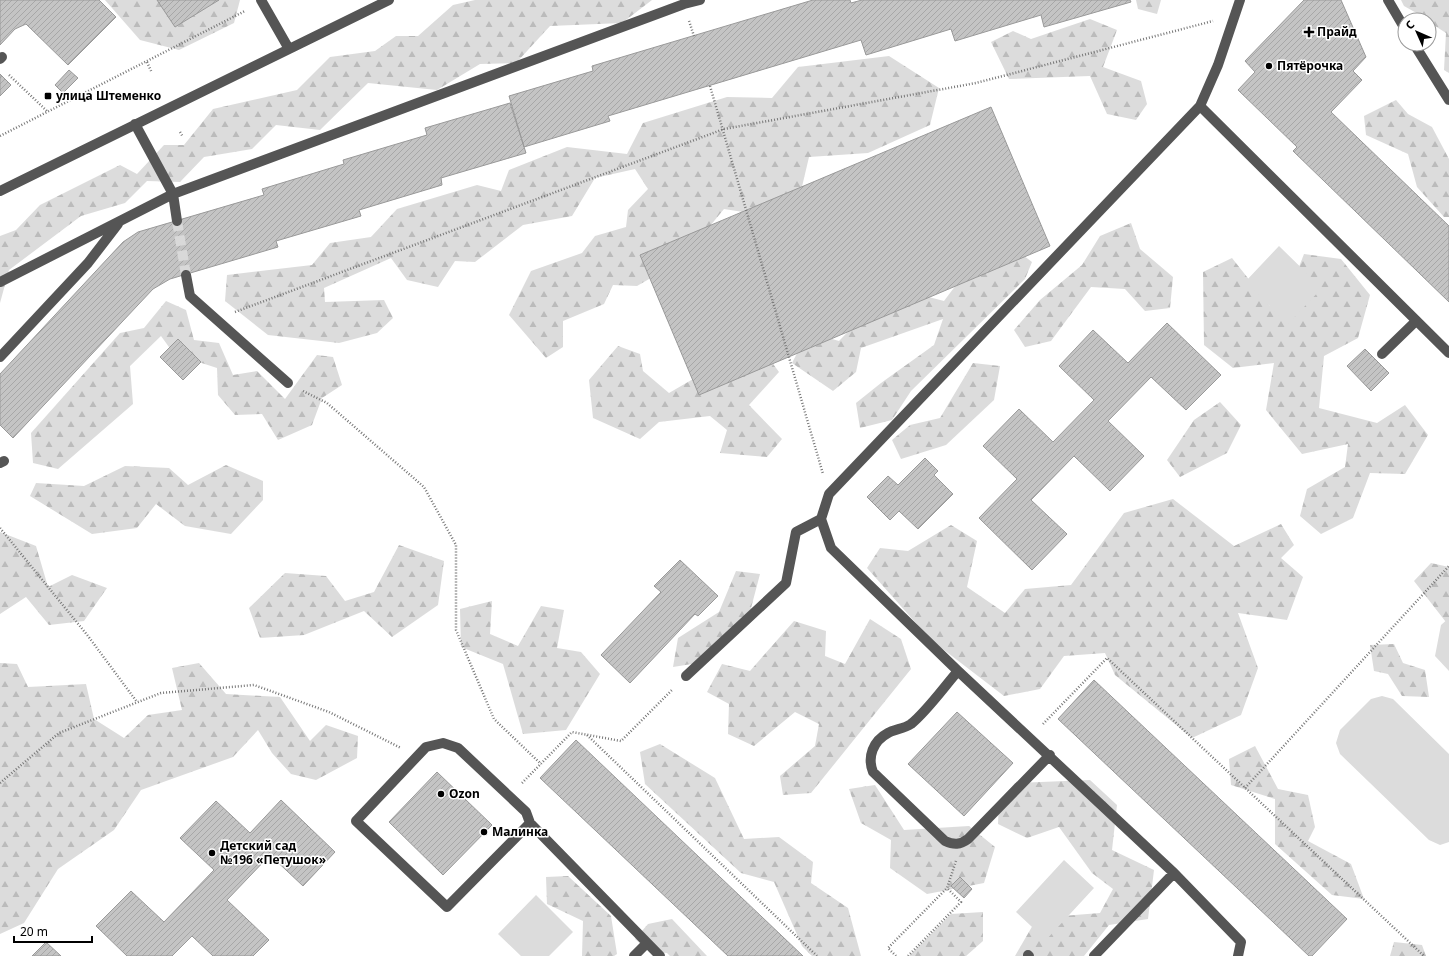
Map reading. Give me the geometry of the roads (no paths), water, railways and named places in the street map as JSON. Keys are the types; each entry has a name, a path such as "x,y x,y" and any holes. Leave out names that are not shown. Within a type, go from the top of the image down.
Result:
{"street":[{"path":"0,191 389,0"},
{"path":"0,282 173,194 683,2 700,0"},
{"path":"1238,956 1241,942 1174,873 1050,755 958,671 831,548 821,519 829,494 1200,106 1218,65 1240,0"},
{"path":"1388,0 1397,15"},
{"path":"261,1 289,49"},
{"path":"1419,52 1449,100"},
{"path":"1200,106 1449,353"},
{"path":"135,124 173,194 177,221"},
{"path":"0,357 88,263 119,222"},
{"path":"186,275 190,296 288,383"},
{"path":"1382,354 1416,321"},
{"path":"686,676 786,583 796,532 821,519"},
{"path":"958,671 910,725 887,733 873,748 870,756 870,764 873,772 945,841 953,844 961,844 968,839 1050,755"},
{"path":"530,823 447,907 356,821 426,747 443,743 458,748 526,812 530,823 660,956"},
{"path":"1094,956 1174,873"},
{"path":"634,956 646,943"}],"tunnel":[{"path":"177,221 186,275"}],"place":[{"name":"Прайд","path":"1309,32"},
{"name":"Пятёрочка","path":"1269,66"},
{"name":"улица Штеменко","path":"48,96"},
{"name":"Ozon","path":"441,794"},
{"name":"Малинка","path":"484,832"},
{"name":"Детский сад №196 «Петушок»","path":"212,853"}]}
